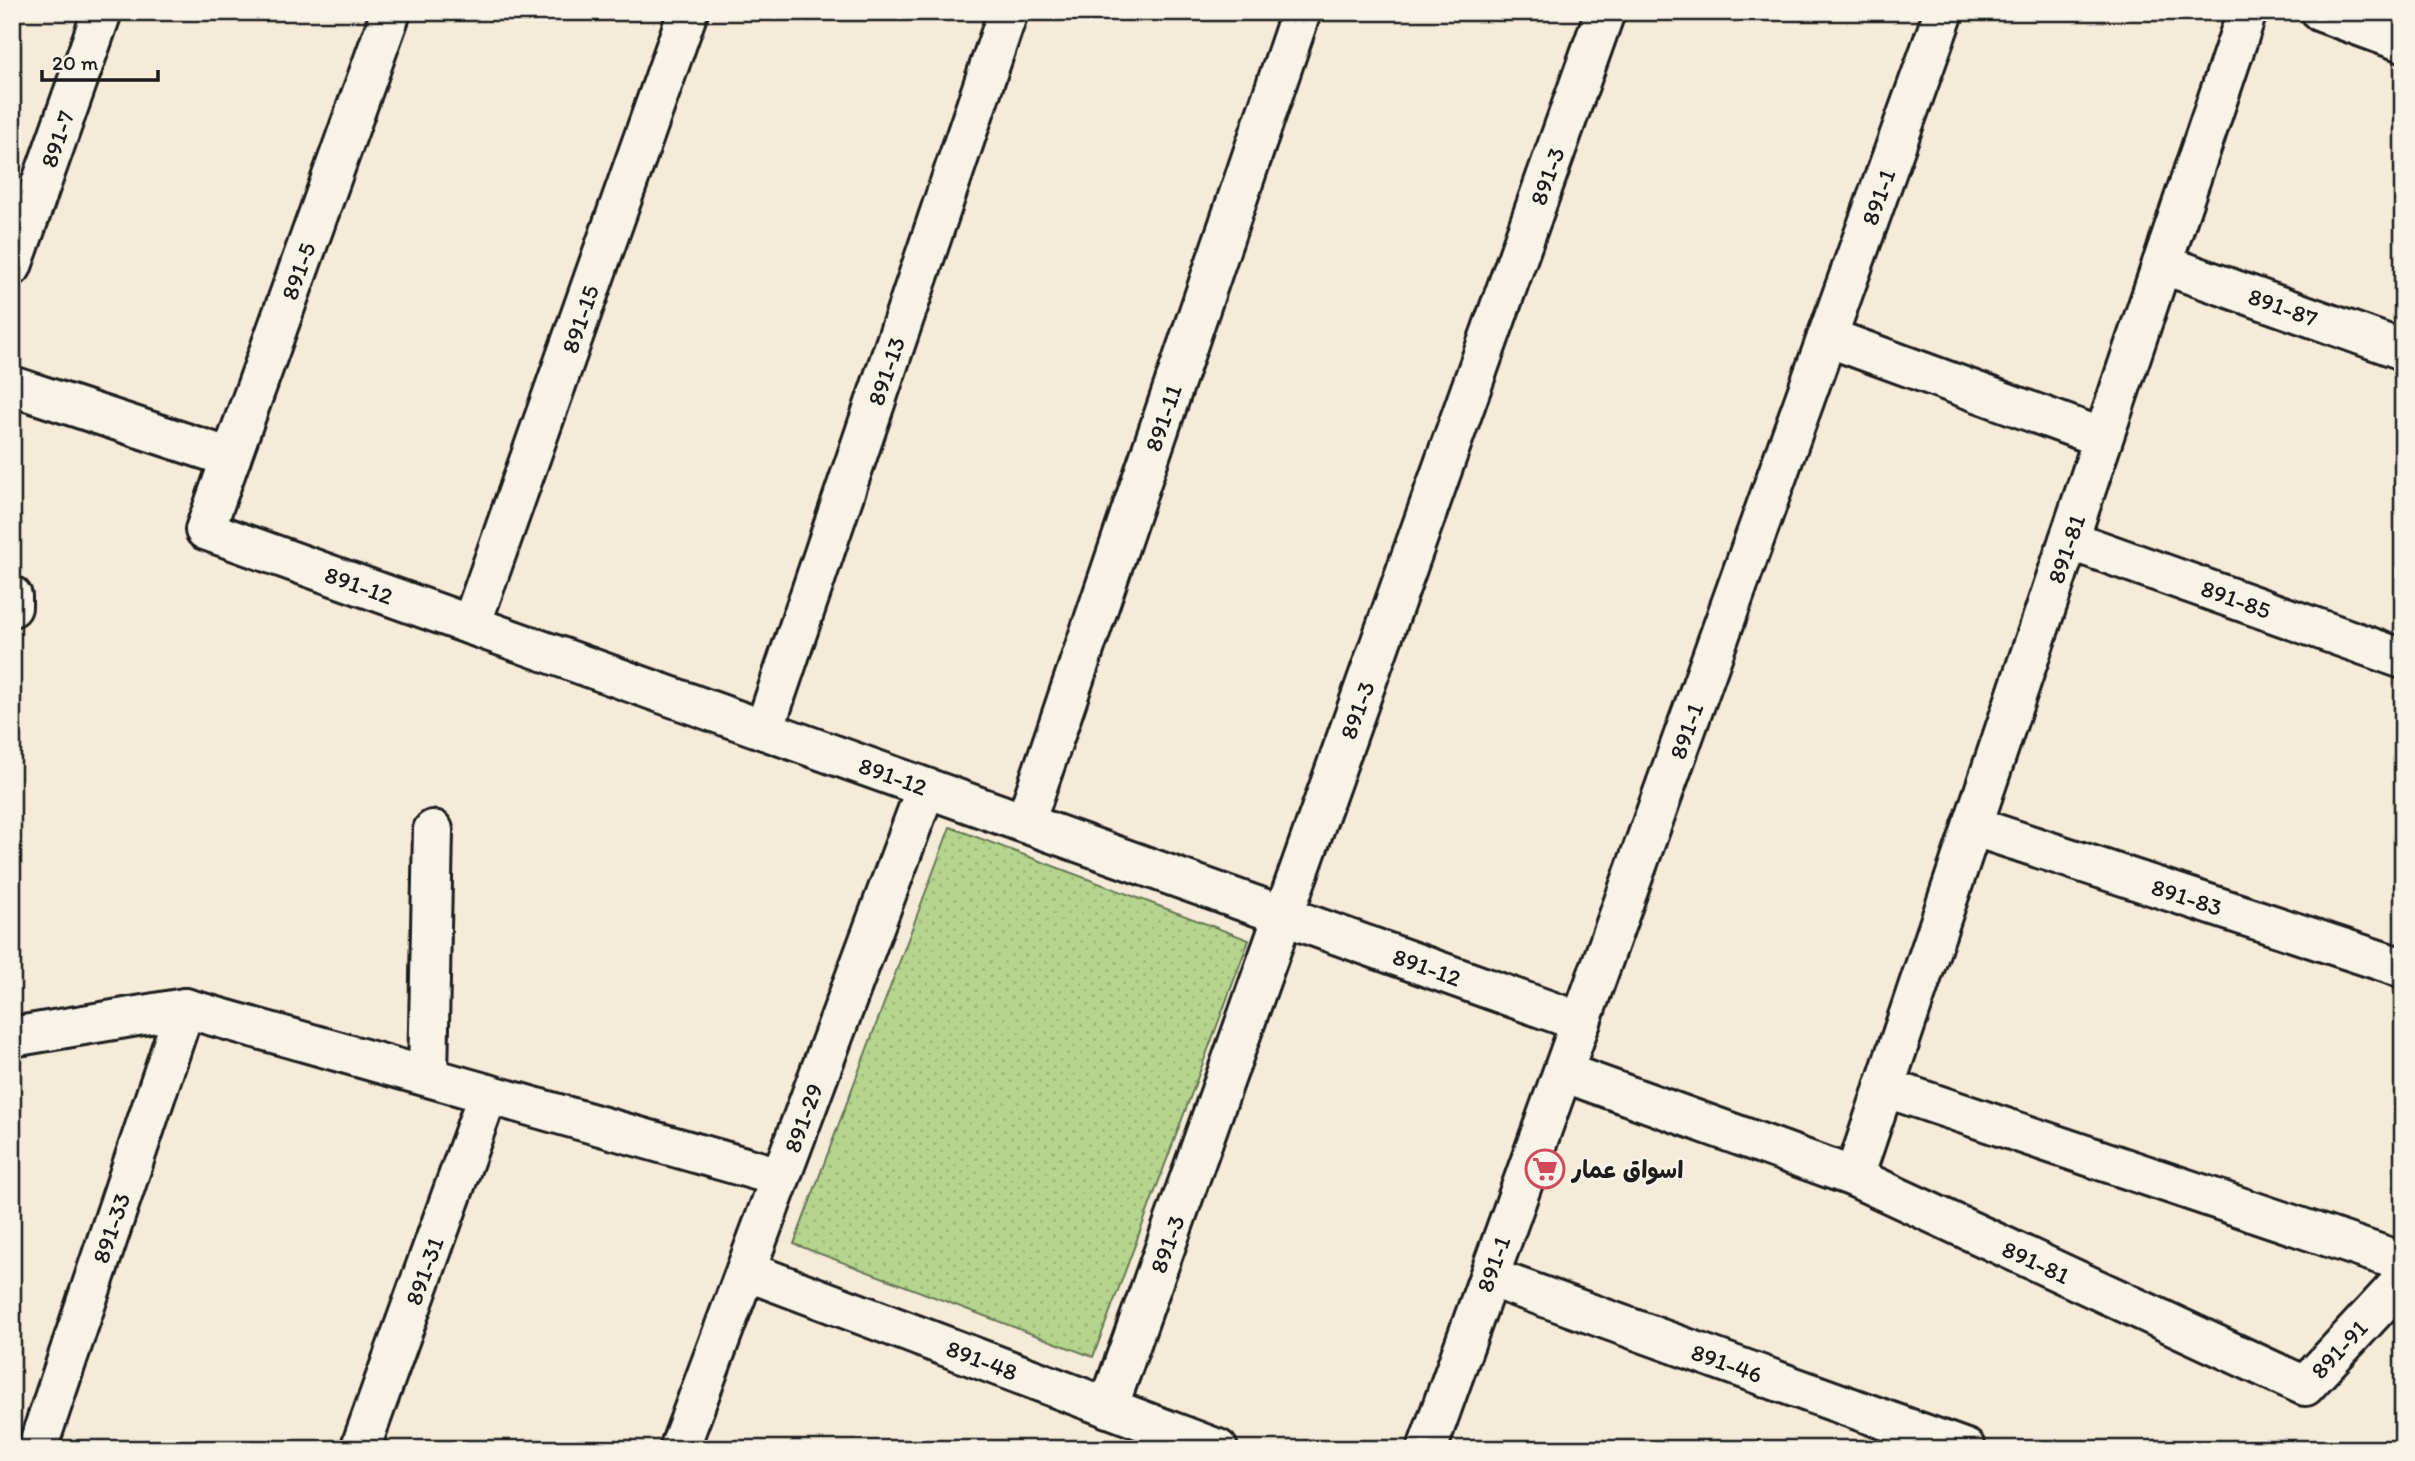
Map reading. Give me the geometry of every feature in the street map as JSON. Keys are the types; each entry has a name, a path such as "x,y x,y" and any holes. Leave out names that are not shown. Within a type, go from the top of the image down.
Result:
{"street":[{"name":"891-7","path":"16,242 102,12"},
{"name":"891-5","path":"205,530 391,12"},
{"name":"891-15","path":"471,625 688,12"},
{"name":"891-13","path":"764,730 1008,12"},
{"name":"891-11","path":"1025,823 1301,12"},
{"name":"891-3","path":"1108,1408 1605,12"},
{"name":"891-1","path":"1427,1449 1944,12"},
{"name":"891-81","path":"2247,12 1854,1177 2305,1387"},
{"path":"2320,12 2403,42"},
{"name":"891-87","path":"2162,264 2403,350"},
{"path":"1827,337 2103,438"},
{"path":"14,395 231,458"},
{"name":"891-12","path":"205,530 1581,1022"},
{"name":"891-85","path":"2069,540 2403,659"},
{"path":"12,596 12,607"},
{"name":"891-29","path":"679,1449 926,788"},
{"name":"891-83","path":"1972,827 2403,968"},
{"path":"428,1076 433,830"},
{"path":"12,1037 186,1008 780,1177"},
{"name":"891-33","path":"37,1449 186,1008"},
{"path":"1563,1072 1854,1177"},
{"path":"1884,1087 2403,1262"},
{"name":"891-31","path":"360,1449 488,1094"},
{"name":"891-48","path":"746,1271 1218,1449"},
{"name":"891-46","path":"1489,1277 1966,1449"},
{"name":"891-91","path":"2305,1387 2403,1280"}],"green space":[{"path":"950,827 1249,940 1093,1357 794,1244"}],"place":[{"name":"اسواق عمار","path":"1545,1169"}]}
